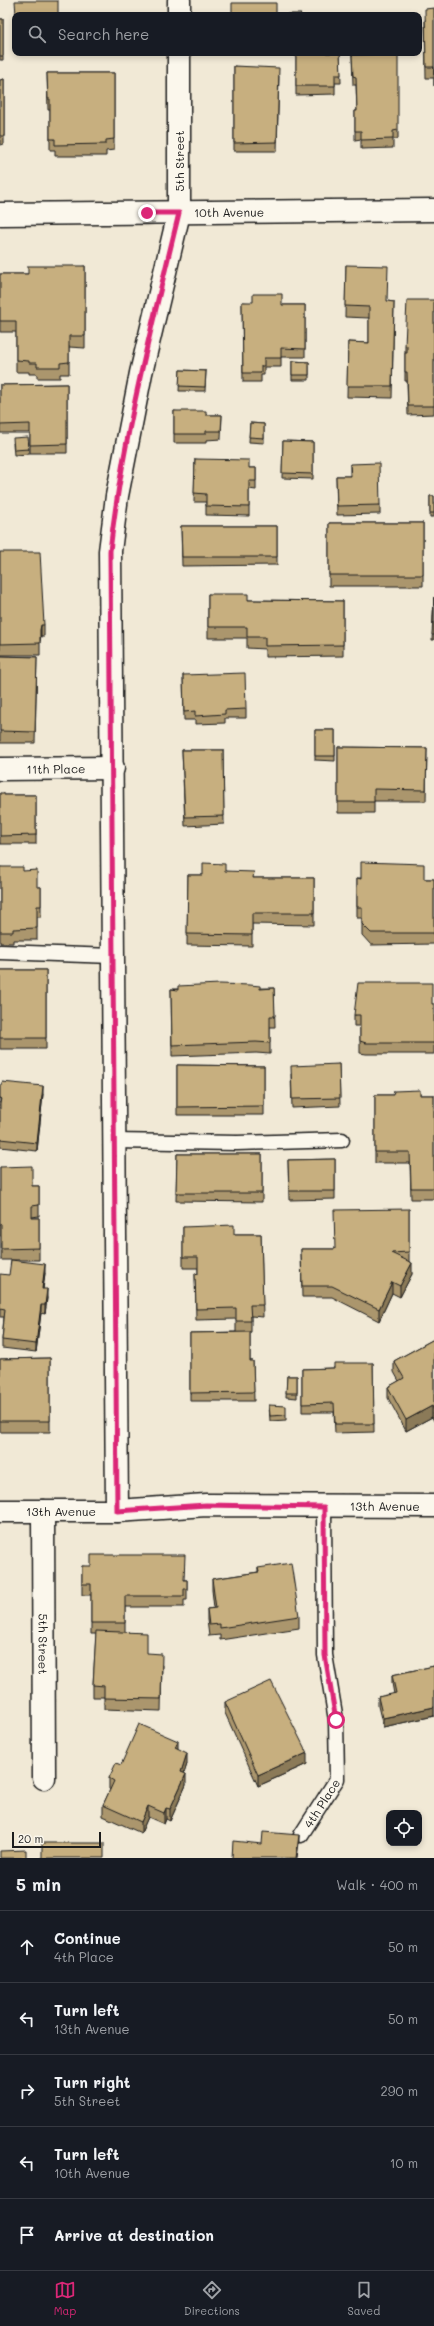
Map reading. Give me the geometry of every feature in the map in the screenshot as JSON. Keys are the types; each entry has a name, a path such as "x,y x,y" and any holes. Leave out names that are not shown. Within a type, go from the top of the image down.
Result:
{"street":[{"path":"179,0 179,12"},
{"name":"5th Street","path":"117,1511 111,541 117,496 141,373 179,213 179,56"},
{"name":"10th Avenue","path":"0,214 434,210"},
{"name":"11th Place","path":"0,769 113,768"},
{"name":"13th Avenue","path":"0,1511 117,1511 206,1505 324,1507 434,1506"},
{"name":"5th Street","path":"43,1511 44,1778"}],"lane":[{"path":"0,952 113,956"},
{"path":"114,1141 236,1143 342,1140"},
{"name":"4th Place","path":"301,1835 337,1779 336,1720 325,1655 324,1507"}],"building":[{"path":"15,1 58,1 58,12 16,12"},
{"path":"232,3 276,3 276,12 232,12"},
{"path":"434,8 434,67 426,67 425,9"},
{"path":"0,19 3,19 3,56 0,56"},
{"path":"296,56 340,56 341,75 335,75 335,86 296,86"},
{"path":"352,56 398,56 398,130 393,131 393,139 361,140 361,131 355,131 355,111 357,111 356,77 353,76"},
{"path":"234,66 279,68 277,142 234,143"},
{"path":"47,73 114,73 114,139 106,140 106,144 55,145 55,139 50,139 50,99 48,99"},
{"path":"4,79 4,136 0,136 0,80"},
{"path":"346,265 388,266 387,301 394,302 392,386 347,386 348,342 369,343 369,307 345,306"},
{"path":"28,266 85,266 85,336 69,336 69,362 60,363 60,367 37,367 37,363 16,360 16,321 0,321 0,274 28,274"},
{"path":"253,294 282,294 282,305 305,305 305,349 281,348 281,358 264,358 264,366 261,366 261,373 243,373 242,302 253,302"},
{"path":"407,300 434,300 434,406 408,406 407,372 405,372 405,353 407,353 407,346 405,346"},
{"path":"292,361 309,362 309,375 292,375"},
{"path":"180,370 206,371 205,387 179,386"},
{"path":"67,384 67,444 30,445 30,424 0,425 0,385"},
{"path":"174,411 206,411 206,415 222,415 221,431 206,431 206,434 174,434"},
{"path":"250,423 264,424 264,438 249,437"},
{"path":"28,437 29,449 14,450 13,438"},
{"path":"283,441 313,442 313,474 282,473"},
{"path":"195,459 249,460 249,468 256,468 256,481 249,481 249,507 206,506 206,494 194,493"},
{"path":"379,463 380,505 337,506 336,476 351,476 350,464"},
{"path":"430,496 434,496 434,513 430,513"},
{"path":"329,523 423,523 423,575 329,575"},
{"path":"181,526 277,526 277,557 182,557"},
{"path":"0,552 40,552 44,625 41,625 40,643 0,644"},
{"path":"208,594 248,594 248,600 343,601 343,645 265,646 265,637 247,637 247,627 208,627"},
{"path":"434,597 434,635 432,635"},
{"path":"0,656 37,657 35,732 0,731"},
{"path":"245,673 246,709 225,710 225,714 195,716 195,711 184,712 183,675"},
{"path":"315,730 335,730 335,756 315,756"},
{"path":"338,747 427,748 426,790 374,789 374,802 338,802"},
{"path":"182,750 223,750 224,816 185,817"},
{"path":"0,793 4,793 4,795 36,795 36,835 0,836"},
{"path":"361,862 424,864 424,879 434,879 434,933 371,933 362,924 362,907 357,907 357,878 361,879"},
{"path":"203,863 225,864 225,871 254,872 253,878 314,878 314,913 252,913 252,935 187,934 188,875 203,875"},
{"path":"0,867 23,867 23,871 37,870 37,887 41,887 41,906 37,906 37,928 13,929 13,932 0,932"},
{"path":"0,970 46,970 46,1038 0,1038"},
{"path":"358,983 432,983 432,1004 434,1004 434,1043 366,1043 360,1041 360,1015 354,1015"},
{"path":"220,984 260,986 260,989 274,988 275,1016 270,1016 270,1043 256,1042 172,1045 171,989 178,990 178,986"},
{"path":"339,1064 340,1098 292,1099 291,1066"},
{"path":"177,1065 264,1066 264,1106 177,1107"},
{"path":"2,1082 43,1086 37,1143 0,1139 0,1085 2,1085"},
{"path":"420,1090 420,1095 434,1095 434,1188 411,1188 410,1152 375,1152 375,1095 393,1095 394,1091"},
{"path":"177,1154 262,1154 262,1193 176,1193"},
{"path":"335,1159 335,1191 289,1191 288,1160"},
{"path":"32,1166 32,1186 39,1186 39,1205 32,1206 32,1218 39,1218 39,1248 1,1249 0,1167"},
{"path":"409,1209 409,1252 391,1253 412,1263 400,1286 392,1282 379,1309 332,1286 302,1286 301,1249 335,1249 334,1210"},
{"path":"234,1225 234,1234 261,1234 263,1305 250,1305 251,1321 236,1321 236,1308 196,1309 195,1273 198,1274 198,1257 183,1257 183,1227"},
{"path":"11,1260 45,1264 42,1289 47,1289 45,1305 41,1305 36,1344 2,1340 5,1309 0,1308 0,1274 9,1275"},
{"path":"250,1332 250,1361 253,1361 254,1392 190,1393 190,1333"},
{"path":"434,1339 434,1410 432,1406 406,1420 388,1387 404,1378 394,1361"},
{"path":"50,1358 50,1421 0,1421 0,1359"},
{"path":"334,1363 373,1363 374,1424 335,1424 334,1403 302,1404 302,1369 334,1368"},
{"path":"287,1376 297,1376 297,1393 286,1393"},
{"path":"269,1405 286,1406 286,1415 270,1416"},
{"path":"91,1555 185,1555 184,1580 187,1580 187,1589 184,1589 184,1596 125,1596 125,1623 91,1623 91,1584 82,1584 82,1566 91,1566"},
{"path":"291,1563 299,1616 220,1628 220,1624 209,1625 207,1609 216,1608 212,1579 259,1572 258,1568"},
{"path":"96,1631 147,1633 147,1653 162,1654 161,1699 104,1698 104,1686 93,1685"},
{"path":"434,1666 434,1707 383,1718 378,1697 396,1693 392,1675"},
{"path":"271,1681 307,1753 258,1775 225,1702"},
{"path":"139,1724 178,1741 175,1747 187,1753 181,1772 186,1774 170,1809 166,1808 164,1813 148,1806 141,1822 103,1805 114,1781 109,1778 116,1763 121,1765"},
{"path":"263,1832 299,1835 296,1858 232,1858 233,1841 262,1844"},
{"path":"42,1843 104,1843 104,1858 42,1858"},
{"path":"26,1850 26,1858 0,1858 0,1851"}],"route":[{"path":"147,213 179,213 141,373 117,496 110,551 113,768 117,1511 206,1505 324,1507 325,1655 336,1720"}]}
